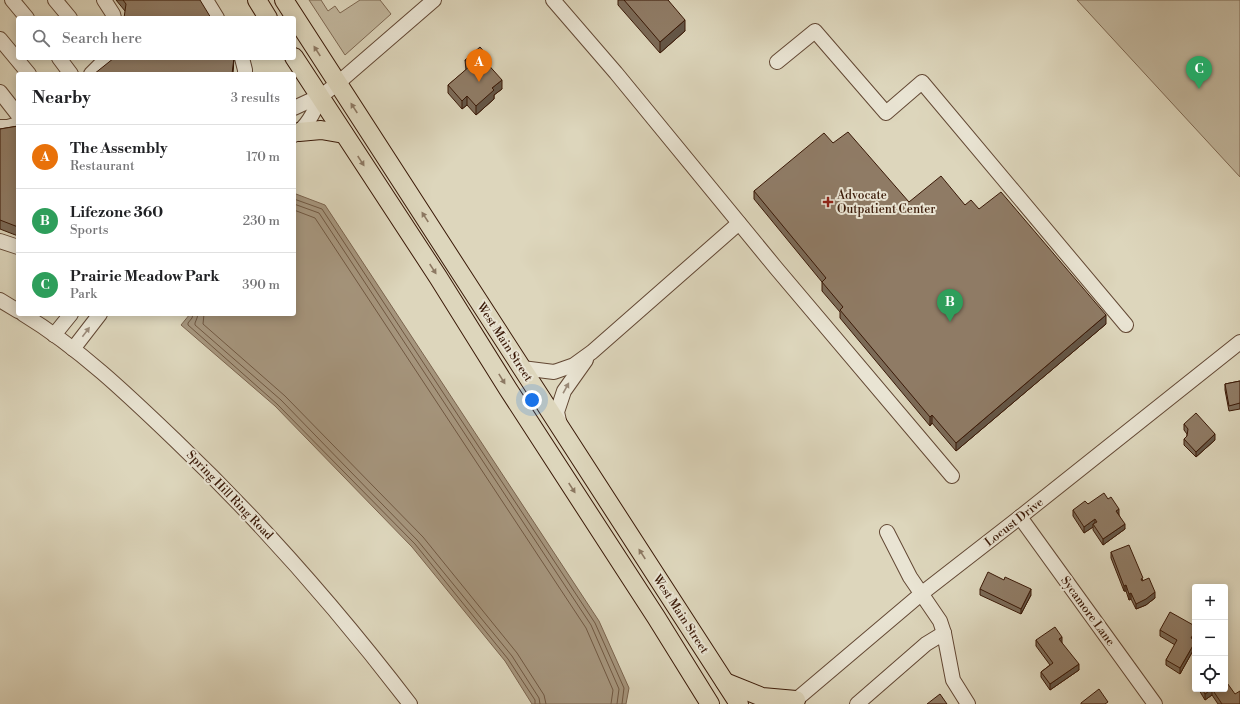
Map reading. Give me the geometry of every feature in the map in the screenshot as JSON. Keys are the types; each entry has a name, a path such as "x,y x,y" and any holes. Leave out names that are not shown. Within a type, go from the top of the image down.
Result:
{"main road":[{"path":"257,0 267,16"},
{"name":"West Main Street","path":"284,0 294,16"},
{"name":"West Main Street","path":"296,18 739,704"},
{"path":"290,60 293,72"},
{"name":"West Main Street","path":"296,60 434,271 508,389 656,617 708,701"},
{"path":"296,133 321,130 344,134"},
{"path":"725,682 762,697 794,702"}],"street":[{"path":"12,0 25,16"},
{"path":"55,0 68,16"},
{"path":"104,0 114,16"},
{"path":"206,0 216,16"},
{"path":"296,107 309,100 320,97 434,0"},
{"path":"553,0 625,84 952,476"},
{"path":"777,62 815,31 886,113 922,82 1126,326"},
{"path":"0,39 16,58"},
{"path":"17,60 27,72"},
{"path":"60,60 69,72"},
{"path":"93,72 104,60"},
{"path":"242,60 245,72"},
{"path":"0,92 16,112"},
{"path":"296,133 312,114 320,97"},
{"path":"0,127 16,125"},
{"path":"522,368 554,372 574,365 592,352 739,222"},
{"path":"0,241 16,246"},
{"path":"0,300 16,310"},
{"name":"Spring Hill Ring Road","path":"26,316 73,349 129,397 159,424 254,519 339,614 410,704"},
{"path":"54,335 69,316"},
{"path":"73,349 98,316"},
{"name":"Locust Drive","path":"794,702 921,594 1240,342"},
{"path":"560,426 558,412 564,391 592,352"},
{"name":"Sycamore Lane","path":"1020,517 1155,704"},
{"path":"887,532 910,577 940,621 944,633 953,680 968,704"},
{"path":"857,704 926,644 944,633"}],"shaded area":[{"path":"309,0 321,0 328,11 335,6 340,13 360,0 380,0 391,14 345,55"},
{"path":"1077,0 1240,0 1240,177"}],"water":[{"path":"296,194 325,205 599,621 629,688 626,704 532,704 505,661 412,547 275,406 181,325 188,316 296,316"}],"building":[{"path":"123,0 200,0 210,16 124,16 126,4"},
{"path":"624,0 668,0 685,20 660,42"},
{"path":"480,47 489,57 485,61 502,80 492,88 494,90 476,106 467,96 462,101 448,85 470,66 465,60"},
{"path":"112,60 234,60 232,72 96,72"},
{"path":"16,126 16,226 0,220 0,129"},
{"path":"848,132 909,202 941,176 965,205 971,200 979,209 1001,192 1106,315 956,443 932,415 930,417 840,310 843,307 822,282 826,278 754,191 824,133 833,143"},
{"path":"1240,381 1240,403 1229,406 1225,384"},
{"path":"1196,413 1215,434 1196,452 1184,439 1187,436 1188,429 1184,424"},
{"path":"1104,493 1108,499 1111,497 1119,509 1116,511 1125,524 1103,539 1093,524 1097,522 1095,519 1084,527 1073,510 1085,501 1088,504"},
{"path":"1129,545 1143,578 1141,579 1142,581 1149,578 1155,592 1136,604 1131,593 1129,594 1126,585 1124,586 1111,552"},
{"path":"988,572 1004,580 1005,577 1031,589 1021,609 980,589"},
{"path":"1170,612 1192,624 1192,647 1180,668 1166,660 1177,640 1160,630"},
{"path":"1055,627 1062,637 1059,639 1079,664 1050,684 1041,672 1053,663 1036,640"},
{"path":"1228,684 1235,694 1240,691 1240,704 1222,704 1214,692 1228,692"},
{"path":"1099,689 1108,702 1105,704 1081,704 1081,703"},
{"path":"940,694 947,704 927,704"}],"place":[{"name":"The Assembly","path":"479,82"},
{"name":"Prairie Meadow Park","path":"1199,89"},
{"name":"Advocate Outpatient Center","path":"828,202"},
{"name":"Lifezone 360","path":"950,322"}]}
